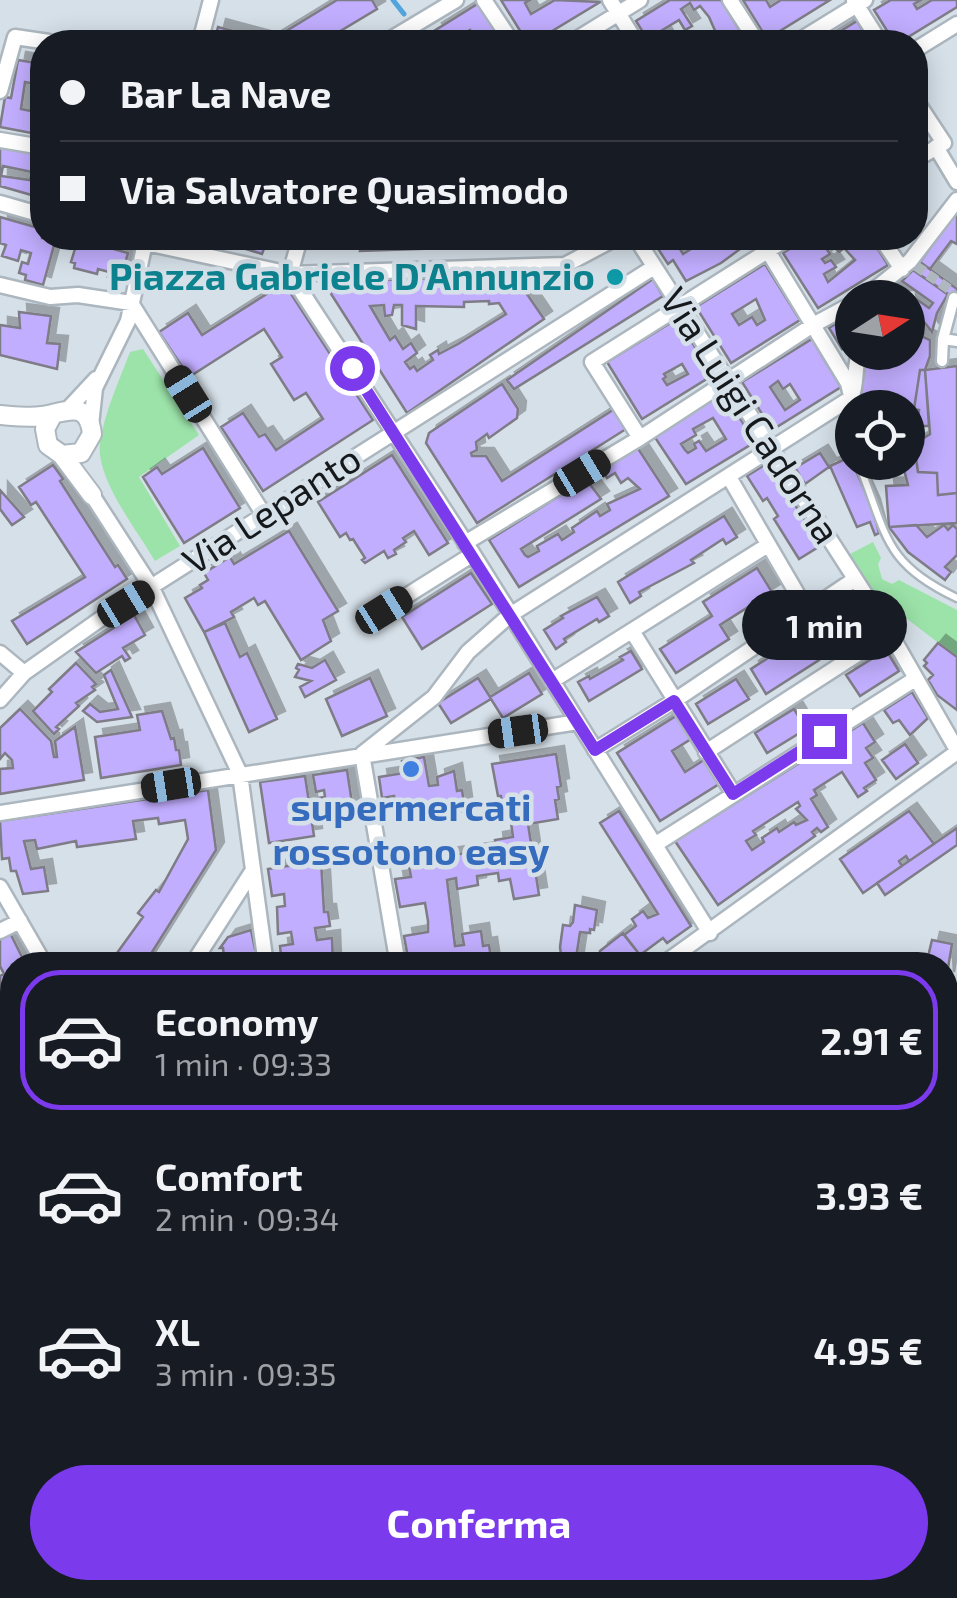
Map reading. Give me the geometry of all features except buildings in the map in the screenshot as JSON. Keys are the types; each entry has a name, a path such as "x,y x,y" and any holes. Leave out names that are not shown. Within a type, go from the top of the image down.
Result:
{"street":[{"path":"203,30 211,0"},
{"path":"406,30 456,0"},
{"path":"484,0 504,30"},
{"path":"610,0 628,30"},
{"path":"592,30 640,0"},
{"path":"730,0 749,30"},
{"path":"815,30 858,2 873,30"},
{"path":"928,42 957,24"},
{"path":"0,91 15,38 30,40"},
{"path":"928,123 957,182"},
{"path":"0,140 30,144"},
{"path":"928,152 940,145"},
{"path":"928,240 957,200"},
{"path":"0,204 30,212"},
{"path":"45,437 45,428 100,374 128,321 143,250"},
{"path":"188,250 290,274 565,265 593,250"},
{"path":"297,250 290,274 710,932"},
{"name":"Via Luigi Cadorna","path":"643,250 890,633 957,751"},
{"path":"640,438 592,362 680,308 756,250"},
{"path":"768,250 848,383 847,390"},
{"path":"893,250 909,266"},
{"path":"889,280 909,266 921,250"},
{"name":"Via Lepanto","path":"0,700 24,673 99,620 654,267"},
{"path":"0,285 50,297 78,295 132,303 264,515"},
{"path":"942,361 942,340 954,298"},
{"path":"384,610 469,549 835,313"},
{"path":"942,340 957,341"},
{"path":"92,495 86,448 92,434 100,374"},
{"path":"362,754 434,697 468,652 510,615 835,408"},
{"path":"0,417 61,411 85,415 92,426"},
{"path":"0,417 45,437 62,456 152,588 240,774 264,952"},
{"path":"62,456 73,456 86,448"},
{"path":"729,477 806,609"},
{"path":"552,681 768,544"},
{"path":"595,750 855,579"},
{"path":"632,631 733,794"},
{"path":"706,752 890,633"},
{"path":"1,656 24,673"},
{"path":"656,844 915,679"},
{"path":"0,812 578,722"},
{"path":"681,952 957,751"},
{"path":"362,754 396,952"},
{"path":"200,952 253,870"},
{"path":"0,887 38,952"},
{"path":"0,930 20,921"}],"lane":[{"path":"864,480 885,540 924,583 957,598"}],"green space":[{"path":"143,349 199,435 139,477 180,546 155,561 110,487 100,456 105,419 130,352"},
{"path":"873,542 881,558 878,564 882,579 892,584 899,580 957,610 957,657 873,593 850,554"}],"waterway":[{"path":"393,0 404,14"}],"tunnel":[{"path":"916,266 952,291 954,298"}],"place":[{"name":"Piazza Gabriele D'Annunzio","path":"615,277"},
{"name":"supermercati rossotono easy","path":"411,769"}],"route":[{"path":"352,368 595,750 674,701 733,794 824,736"}]}
